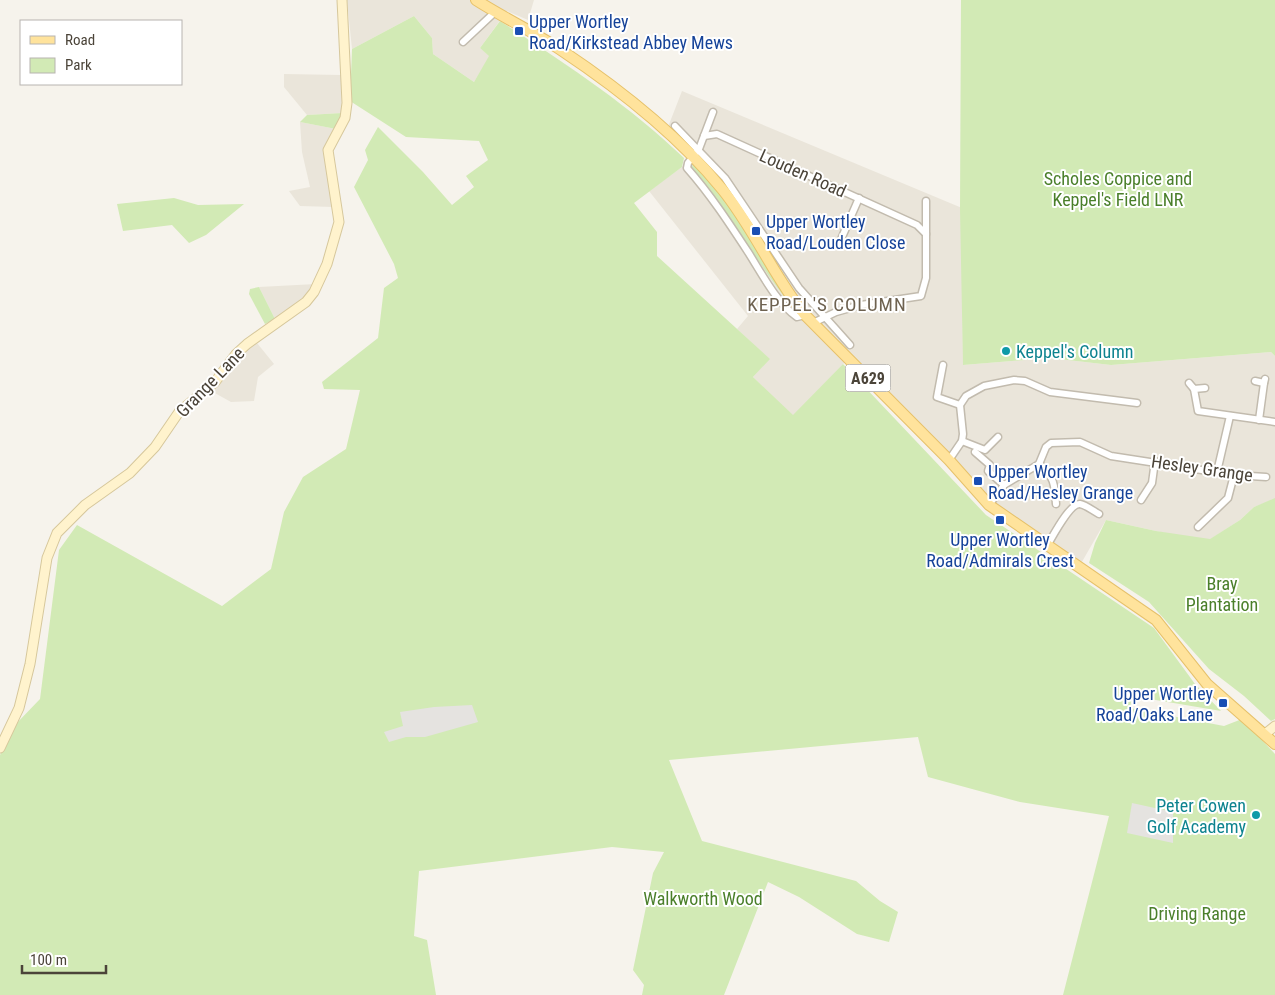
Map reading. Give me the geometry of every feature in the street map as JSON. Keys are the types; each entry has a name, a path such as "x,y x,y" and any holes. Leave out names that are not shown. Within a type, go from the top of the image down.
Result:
{"main road":[{"name":"A629","path":"477,0 562,51 696,154 734,204 792,299 805,316 949,460 989,504 1023,530 1048,544 1156,620 1207,684 1275,744"}],"street":[{"name":"Grange Lane","path":"0,748 21,699 30,664 48,558 57,533 84,505 130,473 155,447 179,412 215,382 236,354 306,302 314,292 327,264 338,222 328,150 345,118 347,103 342,0"},
{"path":"463,42 495,12"},
{"path":"696,154 712,112"},
{"path":"675,126 696,154 740,198 776,256 824,318 850,345"},
{"name":"Louden Road","path":"704,136 717,134 917,225 926,234"},
{"path":"839,244 859,198"},
{"path":"813,323 861,305 921,296 926,278 926,201"},
{"path":"943,365 937,397 960,405"},
{"path":"949,460 962,441 963,426 960,405 966,396 974,390 995,383 1026,380 1050,392 1137,403"},
{"path":"1255,381 1264,381 1259,420"},
{"path":"1189,383 1194,389 1196,415 1230,416 1275,422"},
{"path":"1194,389 1205,388"},
{"path":"1217,472 1230,416"},
{"path":"962,441 986,450 998,437"},
{"name":"Hesley Grange","path":"989,504 1004,485 1039,464 1048,445 1065,443 1088,444 1111,456 1155,461 1234,475 1266,477"},
{"path":"974,452 990,465 988,471 1004,485"},
{"path":"1141,500 1152,483 1155,461"},
{"path":"1039,464 1052,477 1056,504"},
{"path":"1198,527 1228,498 1234,475"},
{"path":"1048,544 1075,505 1081,504 1099,514"},
{"path":"1265,734 1275,726"}],"shaded area":[{"path":"347,0 534,0 528,20 507,11 480,48 490,56 474,82 433,54 432,38 414,16 352,49"},
{"path":"284,74 341,75 342,113 307,115 284,87"},
{"path":"682,91 962,208 963,365 1050,358 1111,365 1271,352 1275,356 1275,499 1254,507 1240,520 1206,542 1106,520 1079,567 994,504 851,356 793,416 753,377 769,359 737,329 748,316 649,191 682,167 693,151 668,127"},
{"path":"300,122 336,129 324,149 334,207 300,206 289,191 310,187 302,152"},
{"path":"316,284 302,301 275,319 259,287"},
{"path":"257,343 274,364 258,377 254,401 231,402 213,392 245,350"},
{"path":"472,705 478,722 425,737 406,737 389,742 384,732 403,726 400,712 434,707"},
{"path":"1132,803 1173,812 1173,843 1127,833"}],"green space":[{"name":"Scholes Coppice and Keppel's Field LNR","path":"961,0 1275,0 1275,356 1271,352 1111,365 1050,358 963,365 960,209"},
{"path":"414,16 432,38 433,54 474,82 489,56 480,48 500,21 596,85 641,120 684,158 682,167 634,203 657,232 657,256 770,359 753,377 793,415 843,364 986,515 1154,628 1195,684 1221,711 1132,696 1130,708 1224,726 1242,719 1275,754 1275,995 1063,995 1109,816 1020,802 928,777 918,737 669,760 702,841 856,881 880,901 898,912 889,942 857,934 799,897 768,882 724,995 642,995 644,985 633,970 653,873 664,852 612,847 419,871 414,936 427,940 436,995 0,995 0,755 14,726 40,699 59,550 77,525 222,606 271,569 284,512 303,477 346,449 360,390 324,389 322,382 378,338 384,288 398,278 394,264 354,187 368,160 365,150 378,127 423,172 452,205 474,187 466,176 488,160 479,141 406,137 350,101 352,49"},
{"path":"342,113 336,129 300,122 307,115"},
{"path":"693,162 722,192 792,307 692,168"},
{"path":"174,198 198,205 244,204 206,235 189,243 172,225 123,231 117,204"},
{"path":"259,287 275,319 265,324 249,294 250,289"},
{"name":"Bray Plantation","path":"1275,498 1275,719 1271,721 1244,696 1209,669 1149,602 1089,563 1095,543 1106,520 1156,531 1210,539 1240,520 1254,507"}],"place":[{"name":"Upper Wortley Road/Kirkstead Abbey Mews","path":"519,31"},
{"name":"Upper Wortley Road/Louden Close","path":"756,231"},
{"name":"Keppel's Column","path":"1006,351"},
{"name":"Upper Wortley Road/Hesley Grange","path":"978,481"},
{"name":"Upper Wortley Road/Admirals Crest","path":"1000,520"},
{"name":"Upper Wortley Road/Oaks Lane","path":"1223,703"},
{"name":"Peter Cowen Golf Academy","path":"1256,815"}],"district":[{"name":"KEPPEL'S COLUMN","path":"827,304"}],"park label":[{"name":"Walkworth Wood","path":"703,898"},
{"name":"Driving Range","path":"1197,913"}]}
